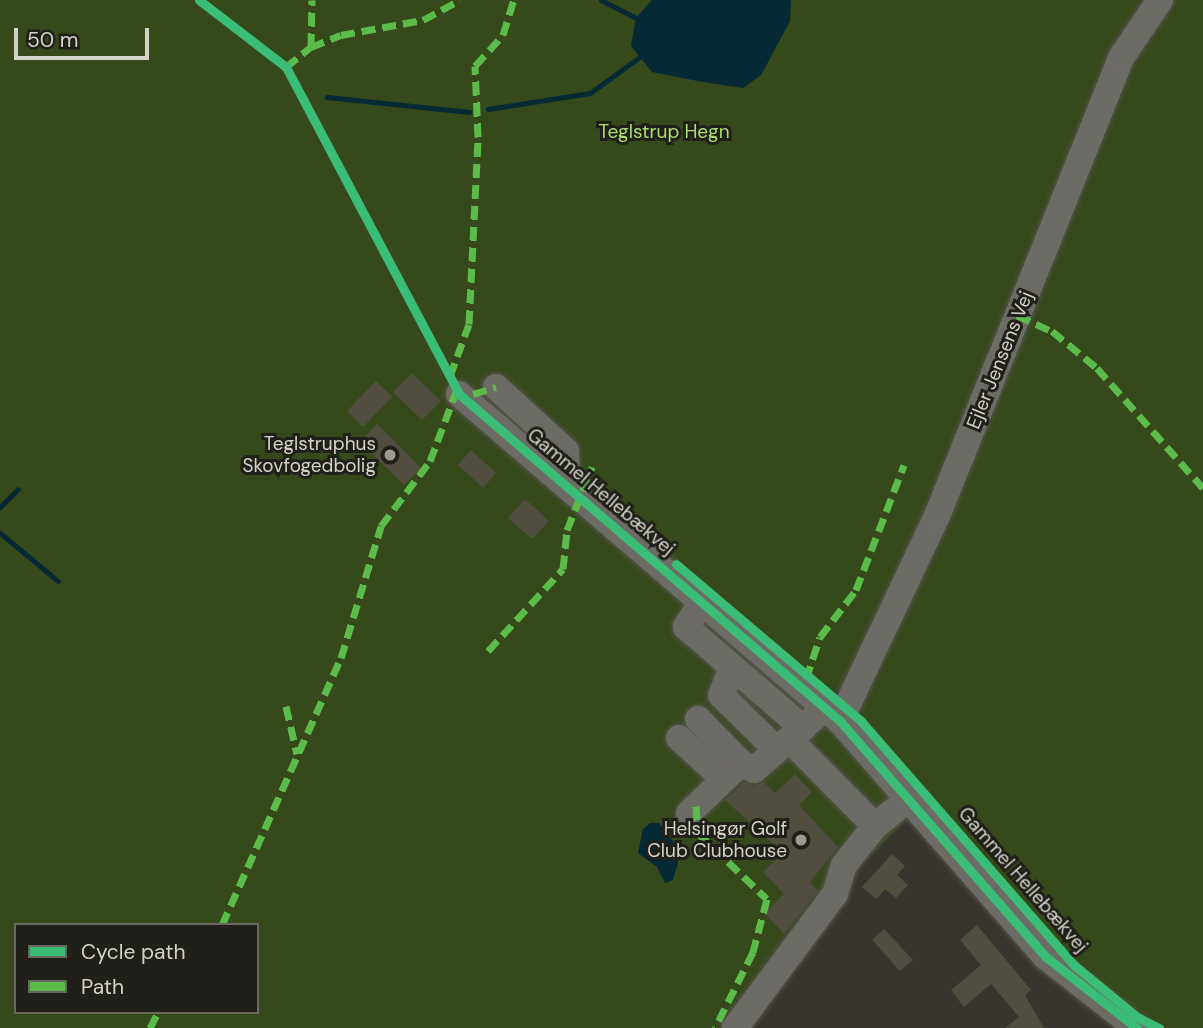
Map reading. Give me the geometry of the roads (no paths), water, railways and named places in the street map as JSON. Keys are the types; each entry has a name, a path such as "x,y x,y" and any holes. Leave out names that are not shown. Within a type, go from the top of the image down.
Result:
{"street":[{"name":"Ejler Jensens Vej","path":"832,715 937,516 1121,58 1160,0"},
{"path":"496,387 566,451 568,486"},
{"name":"Gammel Hellebækvej","path":"458,394 832,715 910,798 1046,957 1137,1028"},
{"path":"702,601 686,627 732,667 721,695 790,739 875,826"},
{"path":"679,738 733,771 754,770 790,739 832,715"},
{"path":"698,719 733,771"},
{"path":"689,813 733,771"},
{"path":"735,1028 835,894 844,865 875,826 910,798"}],"water":[{"path":"652,0 791,0 790,21 761,75 743,88 703,82 652,72 631,46 636,18"},
{"path":"650,823 659,823 681,852 673,880 665,883 657,867 638,853 643,829"}],"waterway":[{"path":"601,0 636,18"},
{"path":"488,109 590,93 641,56"},
{"path":"327,97 469,112"},
{"path":"0,507 18,489"},
{"path":"0,533 58,581"}],"place":[{"name":"Teglstruphus Skovfogedbolig","path":"390,455"},
{"name":"Helsingør Golf Club Clubhouse","path":"801,840"}],"park label":[{"name":"Teglstrup Hegn","path":"664,132"}]}
